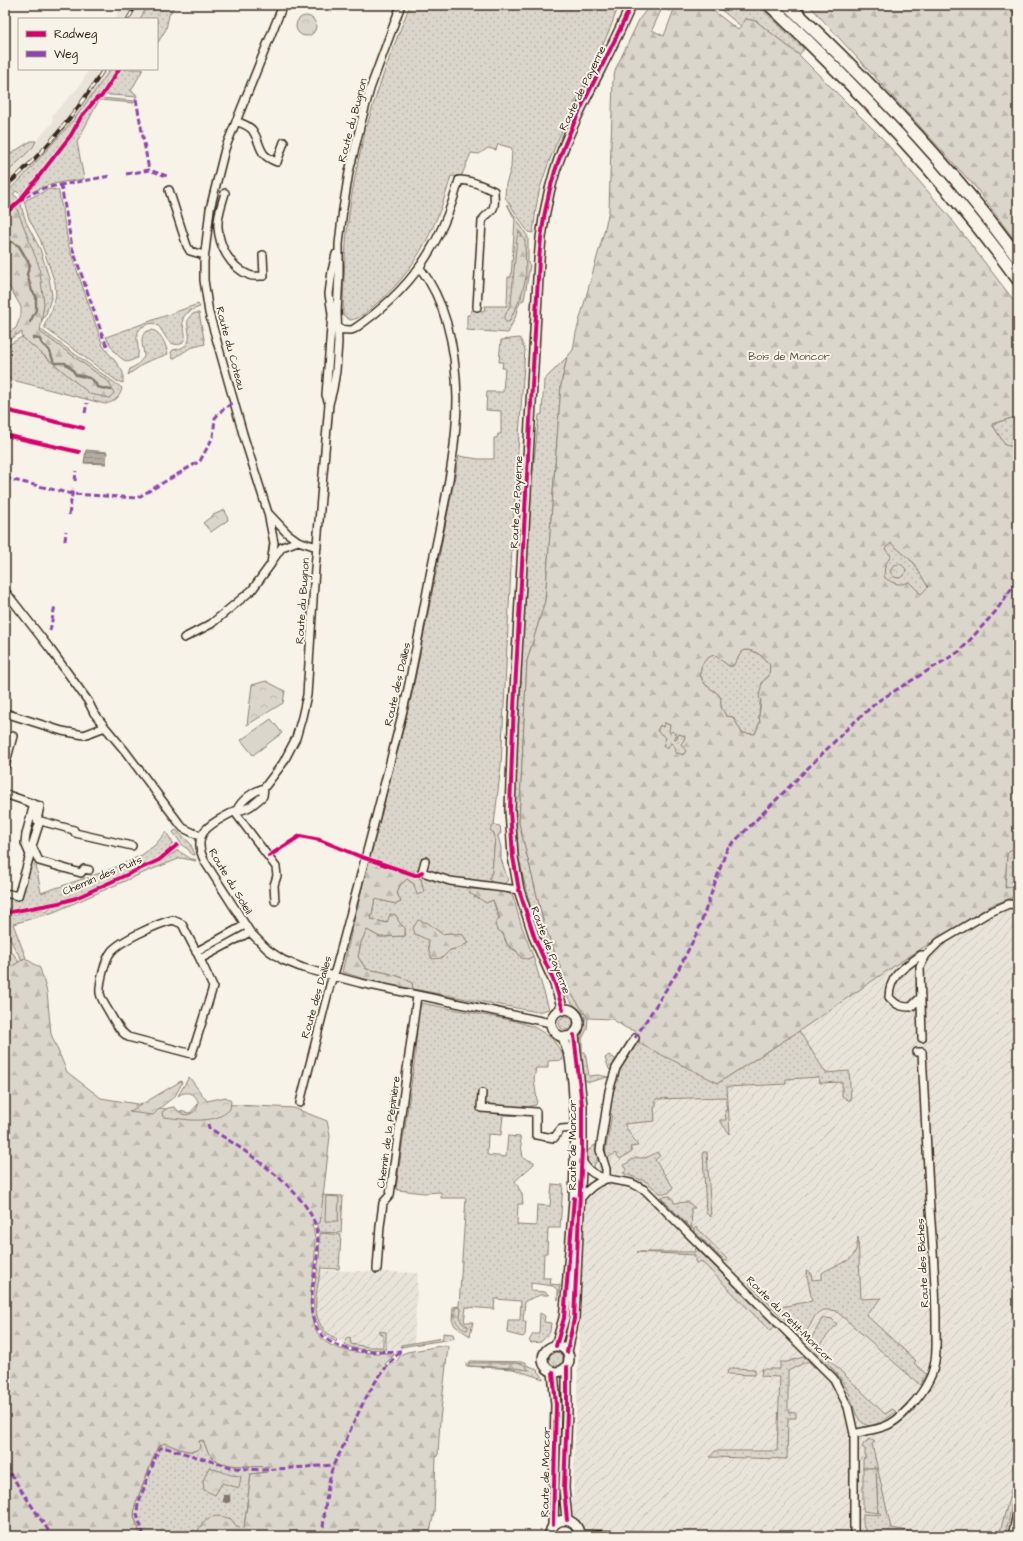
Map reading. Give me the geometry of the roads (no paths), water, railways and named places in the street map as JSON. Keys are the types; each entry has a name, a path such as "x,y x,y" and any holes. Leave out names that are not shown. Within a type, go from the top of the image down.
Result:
{"highway":[{"path":"770,5 830,62 903,138 962,207 1018,279"},
{"path":"788,5 865,80 911,129 967,194 1018,258"}],"main road":[{"name":"Route de Payerne","path":"563,1010 555,984 532,932 519,890 513,857 510,827 510,786 530,400 541,233 548,195 560,157 574,122 631,5"},
{"path":"563,1010 570,1010 578,1017 578,1028 574,1035 563,1037 555,1033 551,1023 555,1014 563,1010"},
{"name":"Route de Moncor","path":"567,1352 574,1319 582,1162 582,1105 574,1035"},
{"name":"Route de Moncor","path":"556,1346 564,1318 567,1288 574,1200 576,1128 572,1070 570,1057 563,1037"},
{"path":"556,1346 564,1348 567,1352 569,1359 567,1367 562,1371 554,1372 545,1366 543,1356 548,1349 556,1346"},
{"name":"Route de Moncor","path":"567,1367 564,1488 567,1520"},
{"name":"Route de Moncor","path":"550,1536 553,1525 556,1405 554,1372"},
{"path":"553,1525 560,1521 567,1520 574,1524 579,1535"}],"street":[{"name":"Route du Coteau","path":"271,564 274,543 268,513 209,313 204,280 204,255 210,209 225,149 283,5"},
{"name":"Route du Bugnon","path":"200,836 208,826 235,810 238,805 256,791 264,788 290,751 296,738 302,717 307,695 329,404 326,395 334,329 329,301 330,282 339,244 349,172 362,118 374,78 401,5"},
{"path":"236,121 253,130 264,155 272,160 277,162 284,142"},
{"path":"334,329 350,330 368,319 387,304 420,268 440,232 452,206 459,180 465,180 486,187 494,192 493,208 485,215 482,222 477,307"},
{"path":"169,190 187,246 190,251 204,255"},
{"path":"225,193 219,213 218,226 222,247 234,263 250,276 264,276 263,255"},
{"path":"210,209 219,213"},
{"name":"Route des Dailles","path":"300,1103 318,1027 350,918 406,697 432,568 453,449 456,398 452,349 445,318 439,302 430,281 420,268"},
{"name":"Route du Coteau","path":"268,513 287,533 298,541 317,547"},
{"path":"184,638 211,624 252,590 282,547 298,541"},
{"path":"5,591 51,650 88,701 94,713 125,751 183,828 200,836"},
{"path":"5,713 62,732 84,735 105,727"},
{"path":"5,766 13,736"},
{"path":"5,794 40,806 36,820 74,830 75,833 132,846"},
{"path":"5,893 18,896 30,855 25,843 34,804"},
{"path":"235,810 276,867 277,876 274,885 275,901"},
{"path":"40,821 32,846 39,861 81,873 84,869 90,870"},
{"name":"Route du Soleil","path":"200,836 199,844 201,854 245,925 268,950 283,960 333,977 417,996 551,1023"},
{"path":"425,861 422,872 450,881 519,890"},
{"path":"922,1038 920,967 926,955 939,942 988,913 1010,904 1018,905"},
{"path":"173,920 182,924 200,959 213,987 192,1054 128,1037 120,1032 100,995 100,988 106,963 111,952 120,944 163,922 173,920"},
{"path":"196,952 245,925"},
{"path":"200,959 250,932"},
{"path":"921,997 911,1007 902,1007 896,1005 889,997 889,989 895,976 921,955 926,955"},
{"name":"Chemin de la Pépinière","path":"377,1269 383,1203 390,1195 417,996"},
{"path":"580,1198 591,1187 606,1179 606,1169 600,1150 609,1091 615,1070 635,1038"},
{"name":"Route des Biches","path":"854,1434 885,1427 896,1420 922,1394 930,1379 935,1363 936,1296 925,1099 922,1052 917,1052"},
{"name":"Route de Moncor","path":"482,1093 481,1108 536,1112 536,1135 554,1138 561,1129 576,1128"},
{"name":"Route du Petit-Moncor","path":"582,1162 586,1168 606,1179 632,1183 645,1190 834,1379 848,1407 854,1434 854,1536"},
{"path":"1012,1536 1018,1509"},
{"path":"579,1535 655,1536"}],"waterway":[{"path":"5,232 10,241 19,246 30,265 27,274 32,291 36,296 36,310 30,322"},
{"path":"33,338 40,339 42,344 51,353 55,363 65,363 76,375 92,379 97,387 111,390"},
{"path":"224,1496 229,1496 229,1501 227,1502 224,1501 225,1497 227,1497 229,1499 227,1501 225,1501 225,1498 228,1498 227,1500 226,1499"}],"railway":[{"path":"129,18 136,5"},
{"path":"5,187 33,161 59,132 103,70"}],"park label":[{"name":"Bois de Moncor","path":"789,356"}]}
